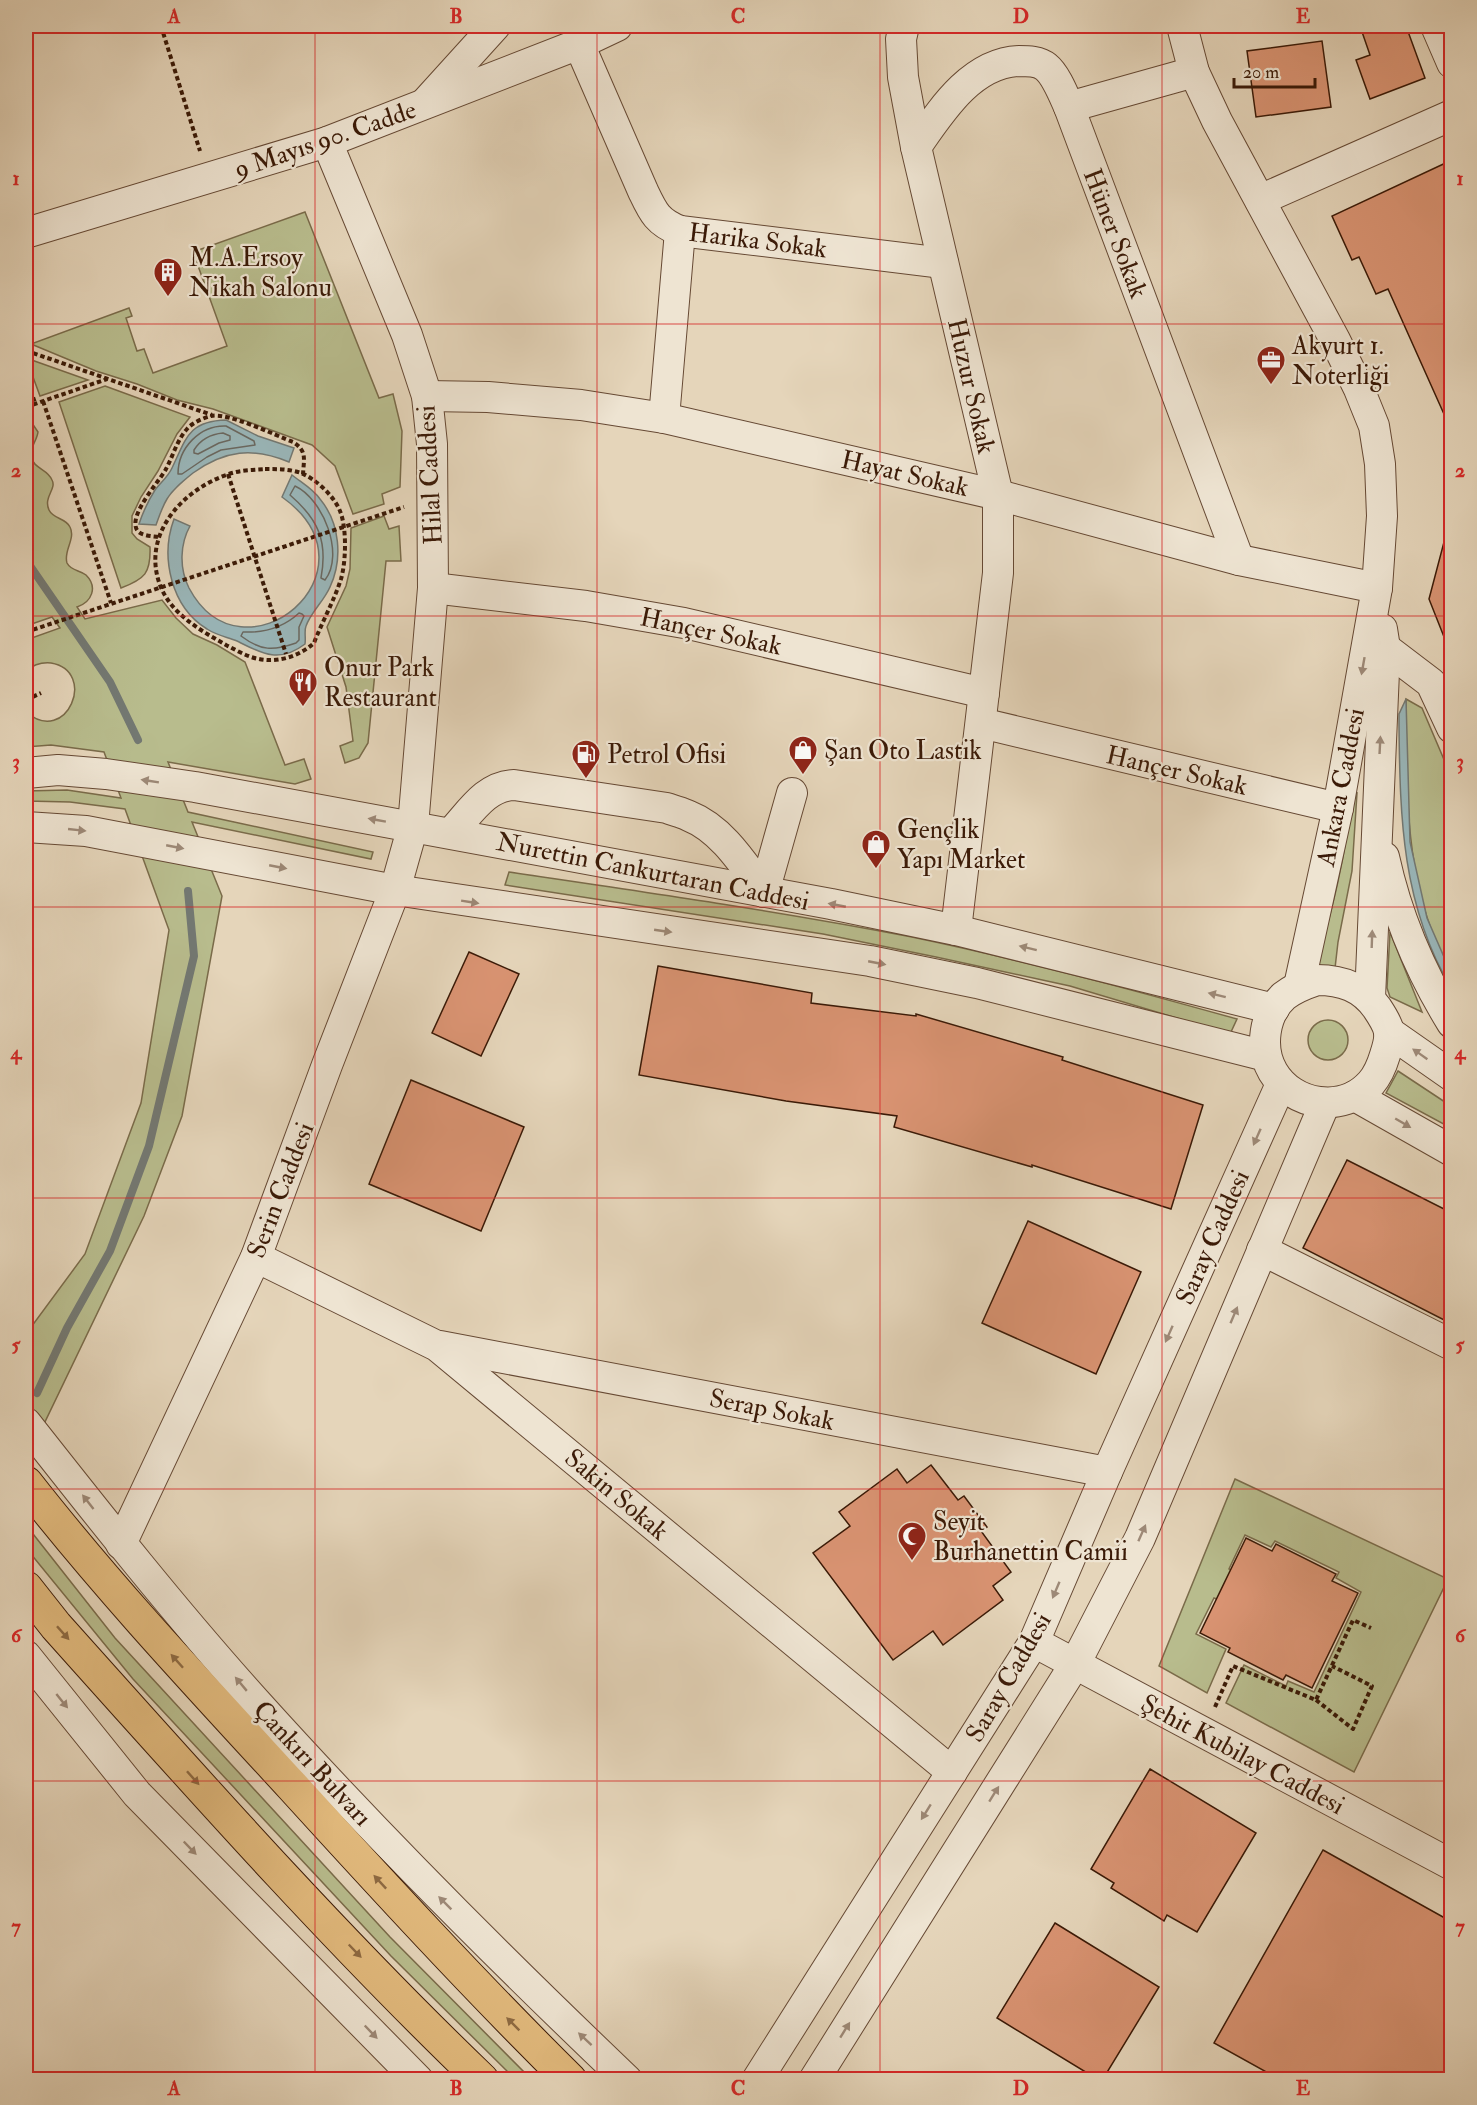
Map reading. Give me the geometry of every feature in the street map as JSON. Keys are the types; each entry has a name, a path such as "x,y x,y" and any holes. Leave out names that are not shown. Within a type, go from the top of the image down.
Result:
{"highway":[{"name":"Çankırı Bulvarı","path":"26,1483 111,1588 216,1704 500,2010 570,2079"},
{"path":"26,1588 64,1635 267,1859 435,2035 482,2079"}],"street":[{"path":"423,106 495,26"},
{"name":"9 Mayıs 90. Cadde","path":"26,233 327,142 579,45 617,26"},
{"name":"Huzur Sokak","path":"904,26 901,39 903,77 916,147 998,495 998,573 956,930"},
{"name":"Ankara Caddesi","path":"1182,26 1194,72 1217,121 1335,340 1374,426 1380,464 1382,516 1377,588 1338,808 1299,986"},
{"path":"1436,26 1452,63"},
{"name":"Harika Sokak","path":"579,45 654,213 664,225 680,231 943,263"},
{"name":"Hüner Sokak","path":"916,147 941,112 966,84 989,68 1012,61 1031,60 1046,67 1062,90 1069,107 1239,560"},
{"path":"1069,107 1194,72"},
{"path":"1260,200 1452,115"},
{"name":"Hilal Caddesi","path":"327,142 407,335 427,396 434,498 433,588 413,826"},
{"path":"664,418 680,231"},
{"name":"Hayat Sokak","path":"427,396 488,397 581,405 664,418 998,495 1239,560 1377,588"},
{"name":"Hançer Sokak","path":"433,588 586,606 684,623 984,693"},
{"name":"Ankara Caddesi","path":"1370,998 1385,648 1377,588"},
{"path":"1385,648 1431,683 1452,728"},
{"name":"Hançer Sokak","path":"981,723 1338,808"},
{"name":"Nurettin Cankurtaran Caddesi","path":"26,773 58,770 106,774 195,788 831,904 956,930 1274,1009"},
{"path":"451,833 487,794 501,785 667,808 691,816 714,832 730,848 764,892"},
{"path":"764,892 792,793"},
{"name":"Ankara Caddesi","path":"1376,819 1390,884 1407,935 1426,979 1452,1023"},
{"name":"Serin Caddesi","path":"121,1544 256,1257 395,890 413,826"},
{"name":"Nurettin Cankurtaran Caddesi","path":"26,827 86,831 395,890 870,961 977,983 1266,1056"},
{"path":"1317,980 1332,980 1349,984 1370,998 1381,1013 1389,1032 1387,1050 1381,1068 1370,1084 1355,1096 1324,1103 1308,1101 1281,1084 1266,1056 1264,1040 1267,1024 1274,1009 1284,996 1299,986 1317,980"},
{"path":"1389,1032 1452,1076"},
{"name":"Saray Caddesi","path":"757,2079 1034,1642 1107,1472 1281,1084"},
{"path":"1355,1096 1452,1151"},
{"name":"Saray Caddesi","path":"814,2079 1075,1664 1140,1538 1324,1103"},
{"path":"1262,1250 1452,1345"},
{"name":"Sakin Sokak","path":"256,1257 437,1346 952,1772"},
{"name":"Serap Sokak","path":"437,1346 1107,1472"},
{"name":"Çankırı Bulvarı","path":"26,1423 121,1544 255,1701 419,1876 523,1981 627,2079"},
{"name":"Şehit Kubilay Caddesi","path":"1034,1642 1452,1865"},
{"path":"26,1656 137,1794 418,2079"}],"path":[{"path":"161,26 208,178"},
{"path":"26,353 30,352 213,415 233,419 293,442 301,447 304,454 303,474"},
{"path":"26,376 29,405 108,379"},
{"path":"43,400 111,603"},
{"path":"158,537 138,531 136,525 140,510 187,428 213,415"},
{"path":"265,469 287,470 303,474 319,484 335,501 341,512 344,555 340,580 314,643 307,649 281,659 258,659 246,656 203,633 179,611 160,586 156,573 158,537 176,506 194,492 228,474 265,469"},
{"path":"228,474 286,654"},
{"path":"26,632 254,555 434,498"},
{"path":"26,700 41,693"},
{"path":"1316,1700 1353,1620 1371,1628"},
{"path":"1204,1733 1233,1666 1316,1700 1353,1729 1372,1686 1332,1666"}],"green space":[{"path":"305,212 379,398 393,394 402,431 400,487 382,494 384,504 353,514 335,466 312,445 213,409 177,400 96,371 31,344 129,308 132,316 126,318 137,351 144,349 153,373 227,346 193,252"},
{"path":"26,358 88,380 40,396"},
{"path":"105,386 190,417 177,434 132,516 132,533 150,547 148,569 141,578 121,588 59,402"},
{"path":"26,417 38,432 31,457 38,467 50,476 53,483 48,501 49,510 70,527 72,536 66,558 67,563 71,568 86,575 92,584 90,598 77,607 85,619 162,600 193,634 245,662 285,765 304,759 311,779 295,784 168,762 188,812 373,852 371,859 192,822 222,896 182,1116 144,1216 42,1428 26,1407 26,1334 85,1254 141,1103 169,930 125,809 70,802 26,801 26,791 67,790 121,798 104,752 51,745 26,747 26,712 41,720 54,720 64,714 72,704 75,691 73,679 65,669 51,663 34,666 26,671 26,640 60,628 52,617 26,626"},
{"path":"384,516 389,529 399,526 401,561 386,561 368,743 359,758 345,763 340,746 353,741 346,687 327,627 346,586 350,569 351,528"},
{"path":"1406,699 1422,708 1451,776 1451,973 1435,940 1416,874 1408,805"},
{"path":"1357,793 1352,871 1338,942 1334,977 1315,970 1338,883 1352,794"},
{"path":"509,872 761,910 912,937 1035,965 1237,1019 1230,1034 1070,986 936,957 823,934 505,885"},
{"path":"1390,932 1422,1012 1390,997 1387,988"},
{"path":"1328,1020 1336,1021 1342,1026 1347,1032 1347,1048 1342,1054 1336,1059 1328,1060 1320,1059 1314,1054 1309,1048 1308,1040 1309,1032 1314,1026 1320,1021"},
{"path":"1398,1071 1451,1106 1451,1128 1386,1093"},
{"path":"1235,1479 1448,1579 1354,1772 1226,1703 1244,1665 1286,1686 1288,1681 1314,1692 1361,1592 1336,1578 1339,1572 1275,1541 1271,1547 1245,1535 1229,1569 1235,1572 1222,1601 1214,1598 1196,1634 1226,1649 1207,1693 1159,1666"},
{"path":"26,1525 115,1638 390,1937 531,2079 515,2079 391,1956 133,1679 26,1548"}],"water":[{"path":"226,420 258,436 294,448 289,462 276,457 251,453 228,455 216,459 193,473 175,488 165,502 156,525 139,524 150,498 170,471 190,434 204,424"},
{"path":"292,475 314,492 327,509 335,530 338,553 334,576 327,592 306,626 305,644 287,654 278,655 262,652 210,631 195,620 177,595 169,565 168,549 174,519 190,526 184,540 182,556 189,588 213,616 241,627 270,623 295,608 313,585 319,557 310,526 282,497"},
{"path":"1406,699 1410,842 1427,918 1451,973 1451,988 1422,925 1407,861 1401,794 1399,725 1399,714"}],"building":[{"path":"1360,26 1406,26 1425,78 1370,99 1356,60 1370,55"},
{"path":"1322,41 1331,107 1256,117 1247,51"},
{"path":"1452,160 1452,432 1388,289 1376,294 1359,257 1352,260 1332,216"},
{"path":"1444,542 1452,543 1450,652 1429,599"},
{"path":"469,952 519,974 481,1056 432,1033"},
{"path":"658,966 812,993 811,1003 916,1016 916,1014 1063,1057 1062,1060 1203,1105 1171,1209 1032,1165 1032,1167 894,1127 897,1116 786,1101 639,1075"},
{"path":"411,1080 524,1127 481,1231 369,1184"},
{"path":"1347,1160 1452,1213 1452,1324 1303,1248"},
{"path":"1028,1221 1141,1272 1096,1374 982,1323"},
{"name":"Seyit Burhanettin Camii","path":"931,1465 958,1500 964,1496 987,1527 981,1531 1011,1572 993,1586 1003,1600 943,1645 933,1631 893,1660 813,1553 850,1526 839,1512 897,1469 907,1483"},
{"path":"1246,1538 1272,1551 1276,1544 1336,1574 1332,1581 1358,1593 1312,1688 1286,1675 1283,1680 1228,1652 1230,1648 1200,1633"},
{"path":"1150,1769 1256,1833 1197,1932 1167,1915 1164,1921 1111,1888 1114,1883 1091,1869"},
{"path":"1323,1850 1452,1922 1452,2079 1279,2079 1214,2043"},
{"path":"1055,1923 1159,1987 1103,2079 1097,2079 997,2018"}],"waterway":[{"path":"26,560 110,682 138,740"},
{"path":"37,1393 67,1328 110,1251 149,1146 194,956 188,891"}],"place":[{"name":"M.A.Ersoy Nikah Salonu","path":"168,298"},
{"name":"Akyurt 1. Noterliği","path":"1271,386"},
{"name":"Onur Park Restaurant","path":"303,708"},
{"name":"Şan Oto Lastik","path":"803,776"},
{"name":"Petrol Ofisi","path":"586,780"},
{"name":"Gençlik Yapı Market","path":"876,870"},
{"name":"Seyit Burhanettin Camii","path":"912,1562"}]}
